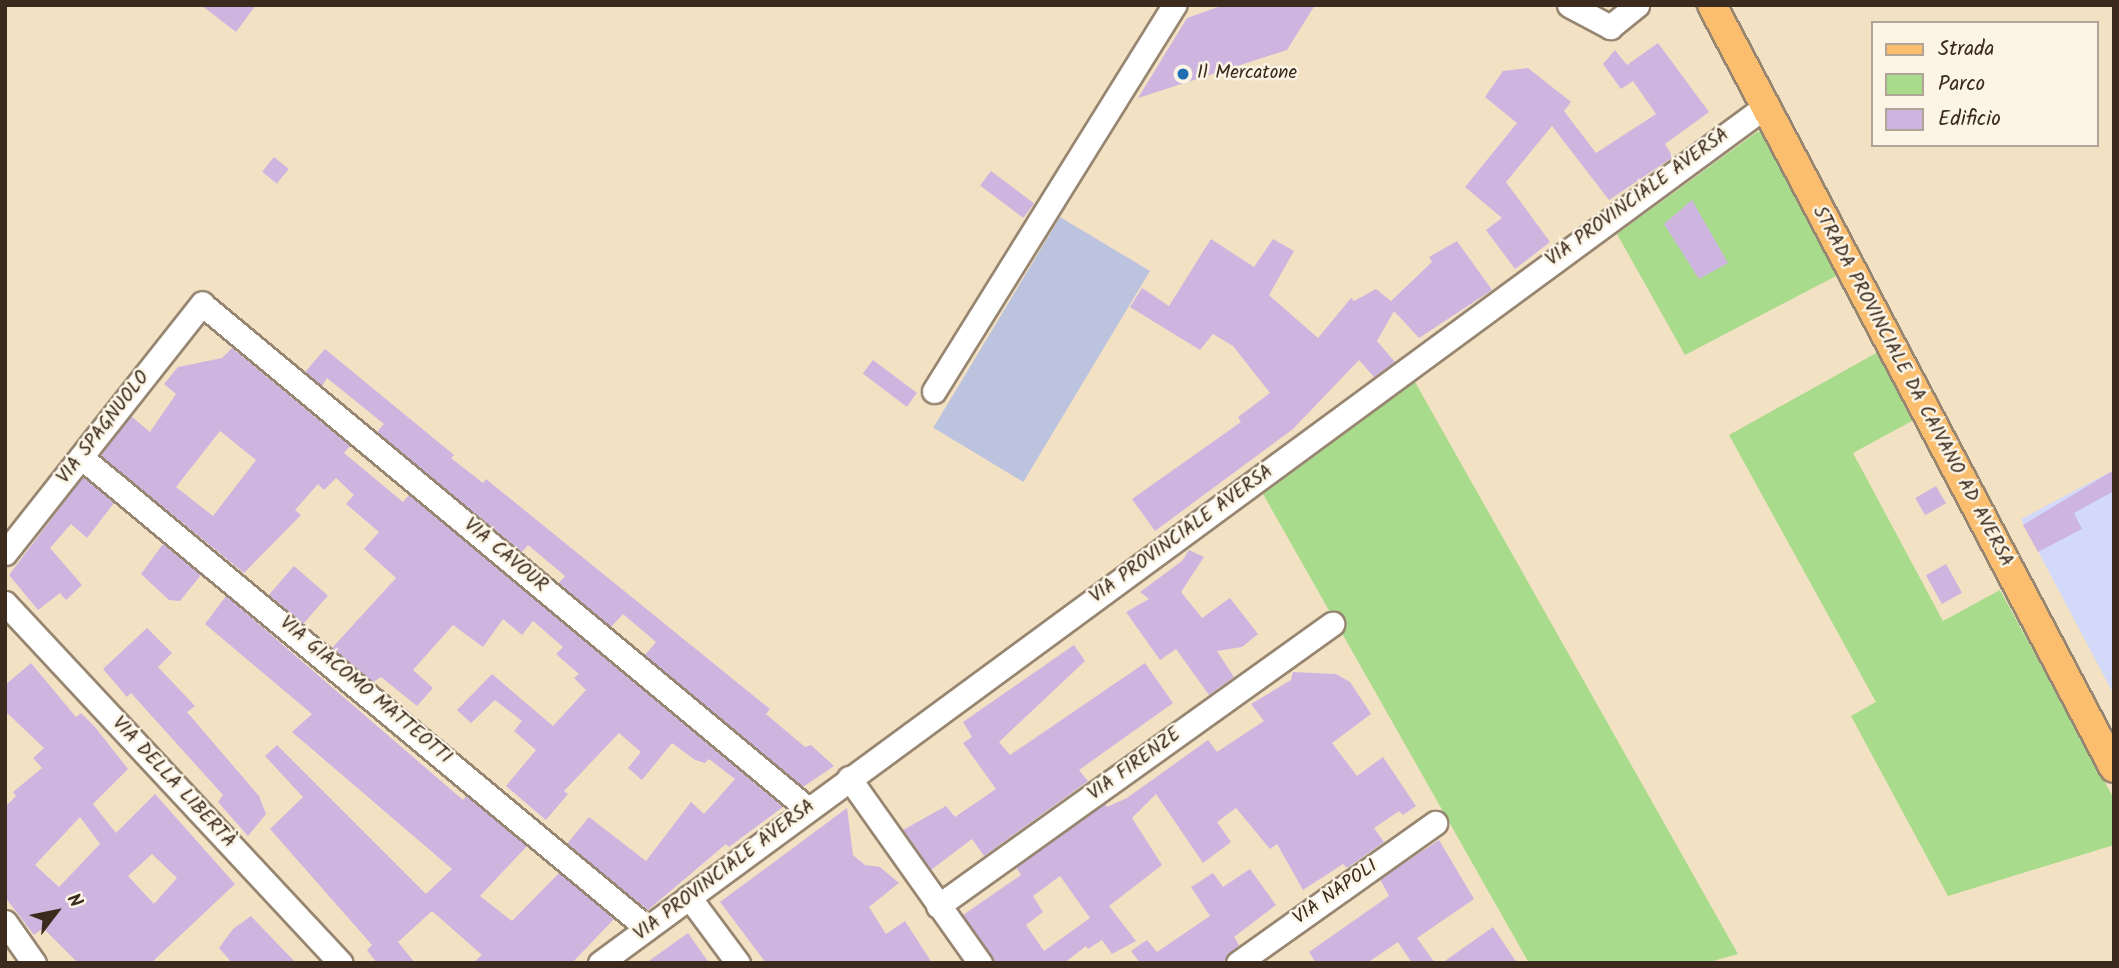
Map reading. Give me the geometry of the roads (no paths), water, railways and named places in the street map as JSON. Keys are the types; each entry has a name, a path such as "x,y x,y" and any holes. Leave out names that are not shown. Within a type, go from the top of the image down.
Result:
{"main road":[{"name":"STRADA PROVINCIALE DA CAIVANO AD AVERSA","path":"1713,5 1763,108 2114,768"}],"street":[{"path":"934,391 1174,5"},
{"path":"1569,5 1610,27 1637,5"},
{"name":"VIA PROVINCIALE AVERSA","path":"600,963 1763,108"},
{"name":"VIA SPAGNUOLO","path":"5,552 202,304"},
{"name":"VIA CAVOUR","path":"202,304 808,809"},
{"name":"VIA GIACOMO MATTEOTTI","path":"81,457 647,928"},
{"name":"VIA DELLA LIBERTÀ","path":"5,603 341,963"},
{"name":"VIA FIRENZE","path":"938,906 1332,624"},
{"path":"849,778 979,963"},
{"name":"VIA NAPOLI","path":"1238,963 1435,823"},
{"path":"689,897 738,963"},
{"path":"5,922 34,963"}],"place":[{"name":"Il Mercatone","path":"1183,74"}]}
